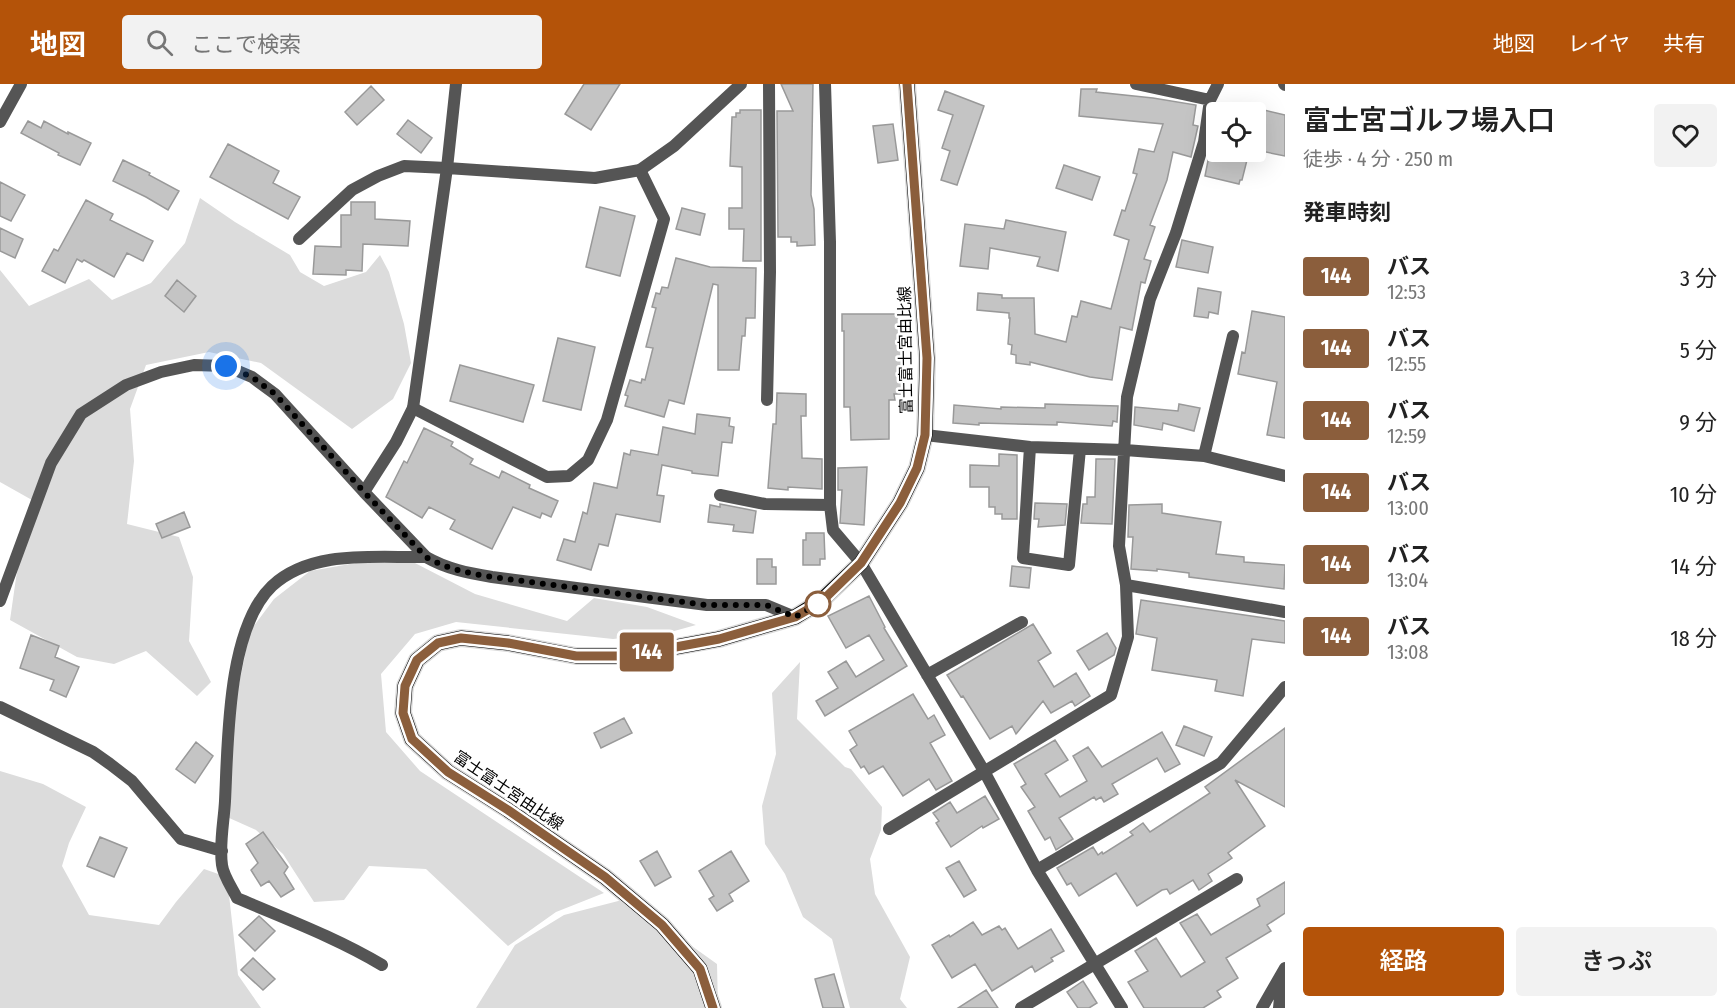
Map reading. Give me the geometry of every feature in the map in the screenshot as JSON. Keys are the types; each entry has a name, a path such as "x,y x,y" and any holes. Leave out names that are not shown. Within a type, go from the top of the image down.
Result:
{"main road":[{"name":"富士富士宮由比線","path":"713,1008 700,969 662,925 605,877 448,772 412,739 403,713 405,686 417,660 438,643 461,638 508,643 576,656 627,656 719,639 795,617 821,602 861,563 904,494 917,468 925,435 927,358 907,84"}],"street":[{"path":"0,122 21,84"},
{"path":"364,492 396,442 413,408 447,168 456,84"},
{"path":"298,239 352,190 378,176 404,166 595,178 640,170 674,146 741,84"},
{"path":"767,400 770,84"},
{"path":"825,84 830,242 830,505 833,530 861,563 984,771 1037,870 1122,1008"},
{"path":"1136,84 1210,100"},
{"path":"889,829 1111,695 1128,637 1126,585 1119,546 1127,397 1150,299 1176,233 1204,142 1210,100 1218,84"},
{"path":"413,408 547,477 569,476 588,460 607,420 664,219 640,170"},
{"path":"1204,456 1233,336"},
{"path":"0,601 51,463 81,414 126,385 161,372 194,365 226,366 252,377 275,394 426,557 438,564 457,571 492,577 706,605 766,605 795,617"},
{"path":"925,435 1030,447 1125,450 1204,456 1285,476"},
{"path":"1030,447 1023,558 1069,565 1080,449"},
{"path":"720,495 765,504 830,505"},
{"path":"382,965 314,931 237,898 222,866 230,704 244,637 255,608 273,586 297,570 329,560 426,557"},
{"path":"1126,585 1285,612"},
{"path":"927,675 1022,622"},
{"path":"1037,870 1221,763 1285,687"},
{"path":"0,707 93,752 110,764 132,781 181,839 222,850"},
{"path":"1021,1008 1237,879"},
{"path":"1262,1008 1284,970"},
{"path":"1279,1008 1284,970"}],"shaded area":[{"path":"200,198 290,255 300,272 324,286 366,272 380,255 389,272 404,324 411,363 393,399 352,429 261,363 209,352 146,365 130,409 134,461 127,524 179,537 193,577 189,641 211,682 197,696 146,651 114,664 77,657 10,620 32,500 0,482 0,270 29,306 89,279 112,300 151,283 185,243"},
{"path":"413,562 475,594 567,621 594,598 647,607 696,625 667,633 613,639 456,622 415,634 381,674 386,732 420,771 604,893 556,912 508,946 426,869 369,866 344,900 314,902 283,854 256,830 227,817 230,749 237,694 250,631 274,599 310,571 356,563"},
{"path":"800,662 797,719 845,767 851,769 882,807 881,830 870,859 875,894 910,957 900,999 907,1008 850,1008 832,939 803,917 785,874 765,844 762,806 776,754 772,693"},
{"path":"0,771 43,784 86,807 69,843 62,866 89,915 159,925 204,869 227,877 238,975 261,1008 0,1008"},
{"path":"626,899 717,964 718,1008 476,1008 515,945 564,915"}],"building":[{"path":"584,84 620,84 591,130 565,114"},
{"path":"781,84 813,84 811,195 814,209 815,245 797,246 797,242 791,242 791,237 778,237 777,111 793,111"},
{"path":"371,86 384,100 357,125 345,112"},
{"path":"1081,89 1097,89 1096,92 1196,105 1193,125 1198,126 1191,157 1173,152 1167,180 1150,225 1155,227 1144,259 1151,261 1145,283 1141,282 1132,330 1120,327 1112,380 1030,362 1030,365 1016,363 1016,355 1011,354 1012,345 1008,344 1009,313 977,310 978,293 1002,295 1002,298 1034,298 1035,334 1066,342 1072,316 1077,317 1081,301 1111,309 1129,240 1114,235 1122,210 1125,211 1137,174 1133,173 1139,149 1154,152 1163,124 1079,116"},
{"path":"945,91 984,106 957,185 941,180 950,151 942,148 953,115 938,110"},
{"path":"740,110 761,110 761,261 743,261 744,229 729,229 729,208 742,208 742,167 730,166 732,117 736,117 736,113 740,113"},
{"path":"1266,110 1285,115 1285,156 1266,152"},
{"path":"408,120 432,138 421,153 397,134"},
{"path":"28,121 41,128 44,121 91,143 80,165 21,133"},
{"path":"893,124 898,160 878,163 873,126"},
{"path":"228,144 279,171 273,183 300,197 288,219 210,177"},
{"path":"123,160 179,191 168,210 113,181"},
{"path":"1208,162 1246,162 1239,184 1205,176"},
{"path":"1064,165 1100,177 1092,200 1056,188"},
{"path":"0,182 25,195 11,221 0,216"},
{"path":"86,200 113,214 110,220 153,241 143,261 127,253 114,277 84,260 82,262 77,259 65,283 42,271 54,249 58,251"},
{"path":"351,202 375,202 375,219 410,221 408,246 363,244 362,271 346,270 346,275 313,274 315,246 341,247 341,215 351,215"},
{"path":"600,207 635,216 620,276 586,267"},
{"path":"682,208 705,214 700,235 676,229"},
{"path":"1006,220 1066,232 1058,271 1037,266 1040,257 990,248 988,269 960,266 965,224 1004,229"},
{"path":"0,228 23,239 15,258 0,251"},
{"path":"1182,240 1213,247 1208,273 1176,267"},
{"path":"676,258 710,267 756,268 755,318 746,318 739,370 718,370 718,285 713,284 684,404 669,400 664,417 625,406 628,396 625,395 630,380 641,383 642,379 645,380 653,348 646,347 656,308 652,307 656,293 660,294 662,287 668,288"},
{"path":"177,280 196,296 184,312 165,296"},
{"path":"1198,288 1221,292 1218,314 1209,312 1208,318 1194,316"},
{"path":"1252,311 1285,317 1285,438 1267,435 1277,382 1238,374 1242,352 1245,353"},
{"path":"842,314 901,314 904,394 894,394 895,400 889,400 889,439 851,440 850,407 844,407"},
{"path":"558,338 595,347 581,410 543,401"},
{"path":"460,365 534,385 523,422 450,401"},
{"path":"777,393 806,394 806,416 801,416 802,458 822,459 822,489 768,488 773,424 776,424"},
{"path":"1045,404 1118,406 1117,422 1113,421 1112,426 1057,422 1057,425 953,423 954,405 1001,409 1001,407 1045,408"},
{"path":"1179,404 1200,408 1194,431 1163,423 1162,430 1134,425 1135,407 1178,411"},
{"path":"697,414 730,418 729,426 734,427 732,443 722,442 718,476 692,473 692,471 662,465 657,495 664,496 660,522 616,514 608,546 599,544 591,570 557,560 564,539 575,542 583,512 587,514 594,483 617,488 624,453 630,455 631,450 658,455 663,427 695,434"},
{"path":"424,428 453,442 451,446 473,459 470,464 499,478 502,471 530,485 529,488 558,501 551,517 542,513 540,518 513,507 492,549 450,529 455,520 429,507 422,518 386,497 404,461 407,463"},
{"path":"999,454 1017,455 1017,519 1002,519 1002,514 995,514 995,507 989,507 989,487 970,487 970,465 999,466"},
{"path":"1096,459 1115,459 1112,524 1081,523 1083,504 1087,504 1087,497 1095,497"},
{"path":"867,467 864,525 840,523 842,490 838,490 838,468"},
{"path":"1035,503 1067,504 1065,525 1038,527 1039,519 1034,519"},
{"path":"720,504 756,511 753,533 733,531 734,525 708,522 710,505 720,507"},
{"path":"1162,504 1162,513 1221,522 1216,554 1244,557 1244,562 1285,565 1284,589 1189,577 1189,573 1131,569 1133,537 1128,537 1129,505"},
{"path":"184,512 190,527 162,538 156,524"},
{"path":"806,533 824,533 825,559 820,559 820,565 803,565 803,540 806,540"},
{"path":"757,559 772,559 772,567 776,567 776,584 757,584"},
{"path":"1012,566 1031,568 1029,588 1010,586"},
{"path":"869,596 884,628 907,666 825,716 816,701 838,688 828,672 846,661 856,677 884,660 869,635 846,648 828,616"},
{"path":"1141,600 1285,621 1285,643 1252,639 1243,696 1215,691 1217,680 1152,670 1157,638 1136,634"},
{"path":"1033,624 1051,653 1038,661 1054,687 1076,673 1090,696 1075,706 1072,701 1051,713 1043,701 1016,734 1012,726 990,739 947,675"},
{"path":"1107,633 1116,648 1114,655 1089,670 1077,651"},
{"path":"31,635 59,646 55,657 79,667 66,697 50,690 54,680 20,668"},
{"path":"913,694 928,719 934,715 945,735 930,743 952,781 936,790 929,779 903,796 883,766 869,774 864,766 861,768 850,750 857,745 849,731"},
{"path":"624,718 632,733 601,748 594,733"},
{"path":"1184,726 1212,737 1204,756 1176,745"},
{"path":"1285,728 1285,807 1235,780 1265,826 1228,853 1232,858 1208,874 1212,881 1199,890 1193,880 1170,894 1167,889 1162,890 1137,906 1116,873 1079,896 1071,883 1067,885 1057,868 1093,847 1098,855 1102,852 1103,854 1133,835 1130,832 1143,823 1150,832 1210,793 1205,787"},
{"path":"1162,732 1180,764 1165,772 1157,758 1112,784 1118,794 1104,802 1101,797 1096,800 1094,797 1059,818 1073,839 1056,850 1050,837 1045,840 1028,811 1035,807 1021,787 1026,784 1014,764 1055,740 1068,760 1045,774 1060,797 1087,781 1073,756 1088,747 1102,767"},
{"path":"196,742 213,756 195,783 176,769"},
{"path":"985,796 999,819 983,828 982,826 951,847 936,823 939,821 933,813 950,802 957,813"},
{"path":"263,832 288,867 284,873 294,889 281,897 269,881 261,886 251,870 258,863 246,844"},
{"path":"100,837 127,848 114,877 87,866"},
{"path":"657,851 671,877 655,886 640,861"},
{"path":"731,851 749,881 729,894 733,901 717,911 709,899 714,896 699,871"},
{"path":"959,861 976,890 964,897 946,868"},
{"path":"1285,882 1285,913 1267,925 1271,931 1226,958 1238,978 1217,991 1221,997 1203,1008 1144,1008 1128,982 1148,971 1135,951 1156,938 1181,977 1205,962 1180,923 1197,914 1211,935 1260,906 1257,899"},
{"path":"259,916 275,931 255,951 239,935"},
{"path":"973,922 982,935 999,926 1002,930 1005,928 1018,949 1051,929 1064,951 1051,958 1053,961 1035,972 1032,966 992,991 975,964 952,978 932,945 949,935 950,937"},
{"path":"253,958 275,979 263,990 241,970"},
{"path":"834,974 844,1008 823,1008 815,979"},
{"path":"1083,981 1097,1003 1089,1008 1078,1008 1067,992"},
{"path":"986,990 998,1008 958,1008"}],"bus line":[{"name":"144","path":"713,1008 700,969 662,925 605,877 448,772 412,739 403,713 405,686 417,660 438,643 461,638 508,643 576,656 627,656 719,639 795,617 821,602 861,563 900,503 917,468 925,435 927,358 907,84"}],"route":[{"path":"226,366 252,377 275,394 426,557 438,564 457,571 492,577 706,605 766,605 795,617 821,602 818,604"}]}
